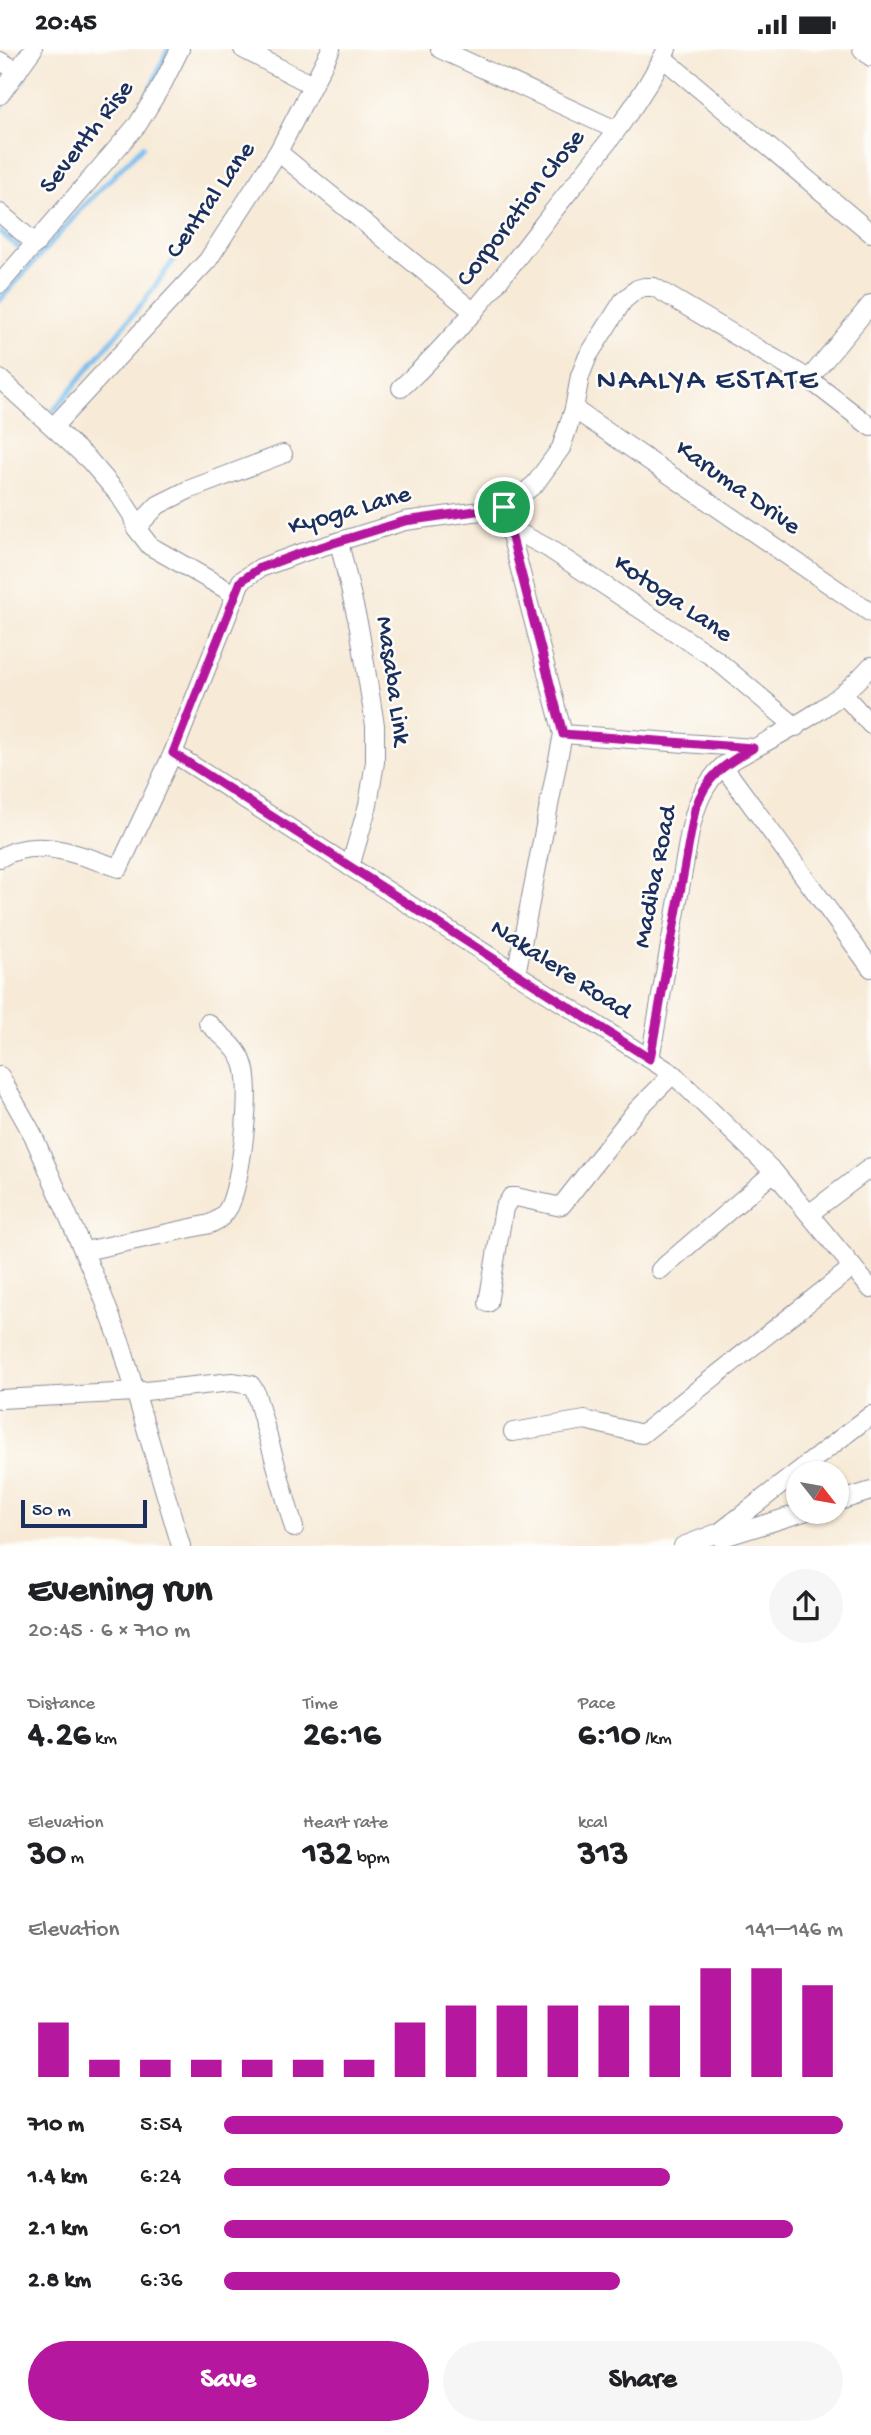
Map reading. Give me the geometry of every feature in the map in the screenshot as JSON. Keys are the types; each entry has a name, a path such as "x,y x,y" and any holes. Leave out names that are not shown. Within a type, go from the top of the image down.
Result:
{"street":[{"path":"0,95 33,49"},
{"name":"Seventh Rise","path":"0,284 138,124 180,49"},
{"path":"243,49 312,85"},
{"name":"Central Lane","path":"54,426 208,260 278,152 331,49"},
{"path":"440,49 616,130"},
{"path":"862,49 871,57"},
{"path":"665,53 871,233"},
{"name":"Corporation Close","path":"401,388 474,312 645,92 665,53"},
{"path":"0,61 19,71"},
{"path":"278,152 474,312"},
{"path":"0,213 36,244"},
{"name":"Kyoga Lane","path":"0,857 20,848 37,847 58,850 119,868 173,753 241,581 260,568 405,521 504,507 534,484 552,463 568,433 580,376 588,356 630,293 644,287 654,287 809,379 871,427"},
{"path":"809,379 871,304"},
{"path":"0,379 89,460 119,495 132,515 136,528 150,546 236,595"},
{"name":"Karuma Drive","path":"574,409 871,613"},
{"path":"136,528 158,505 188,490 283,454"},
{"path":"504,507 563,734 516,974"},
{"name":"Kotoga Lane","path":"510,528 548,548 714,658 796,727"},
{"name":"Masaba Link","path":"340,542 359,627 375,725 375,762 368,805 350,867"},
{"name":"Madiba Road","path":"650,1059 695,809 700,795 723,766 796,727 844,694 871,666"},
{"path":"844,694 871,725"},
{"path":"563,734 753,748"},
{"name":"Nakalere Road","path":"173,753 673,1074 774,1172 871,1289"},
{"path":"723,766 871,968"},
{"path":"85,1251 210,1224 220,1219 228,1207 235,1189 247,1109 246,1074 236,1050 208,1023"},
{"path":"488,1303 503,1208 507,1201 516,1197 557,1206 567,1201 607,1145 673,1074"},
{"path":"0,1076 33,1135 85,1251 122,1347 181,1546"},
{"path":"809,1214 871,1167"},
{"path":"660,1271 774,1172"},
{"path":"513,1432 585,1420 642,1434 853,1266"},
{"path":"0,1399 136,1392 232,1382 251,1385 256,1391 294,1528"},
{"path":"721,1539 871,1415"},
{"path":"849,1498 871,1491"},
{"path":"683,1546 721,1539 786,1518"}],"waterway":[{"path":"150,90 168,49"},
{"path":"0,108 24,79"},
{"path":"0,300 83,207 143,146"},
{"path":"0,232 23,251"},
{"path":"54,410 145,300 193,233"}],"district":[{"name":"NAALYA ESTATE","path":"708,382"}],"route":[{"path":"504,507 563,734 753,748 713,775 700,795 695,809 650,1059 173,753 241,581 260,568 298,554 405,521 504,507"}]}
